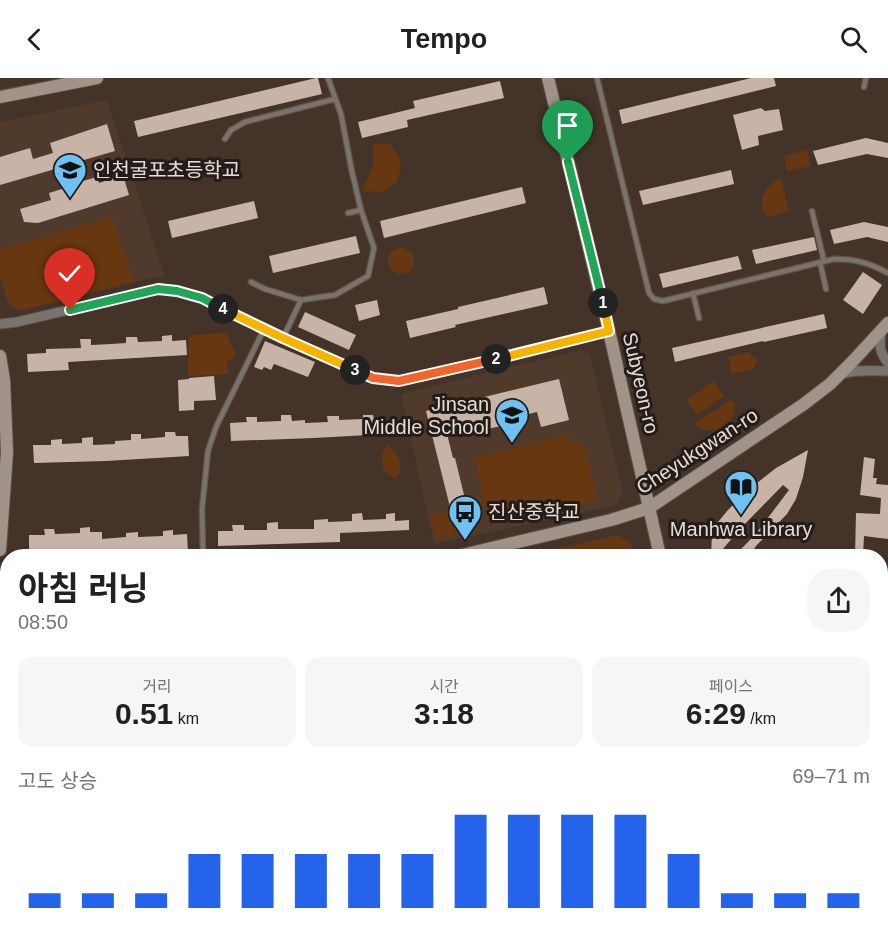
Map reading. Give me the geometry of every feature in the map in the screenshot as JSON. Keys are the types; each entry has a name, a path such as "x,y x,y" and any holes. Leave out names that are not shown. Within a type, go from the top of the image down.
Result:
{"street":[{"path":"0,97 96,78"},
{"name":"Subyeon-ro","path":"548,78 658,549"},
{"path":"0,324 158,289 177,291 202,298 283,338 373,378 399,381 609,331"},
{"path":"884,327 880,348 888,363"},
{"name":"Cheyukgwan-ro","path":"487,549 649,508 804,404 852,363 884,327"},
{"path":"0,356 4,380 7,452 0,549"},
{"path":"839,375 866,370 888,371"}],"lane":[{"path":"251,282 265,289 302,300 335,295 368,276 374,248 361,210 341,114 328,78"},
{"path":"597,78 649,293 654,299 663,301 834,259 859,261 888,273"},
{"path":"864,87 866,78"},
{"path":"225,139 231,130 245,122 335,99"},
{"path":"348,213 361,210"},
{"path":"812,211 826,289"},
{"path":"693,293 699,318"},
{"path":"283,338 302,300"},
{"path":"203,549 202,509 208,451 216,427 264,328"},
{"path":"0,868 0,876"}],"shaded area":[{"name":"인천굴포초등학교","path":"107,100 165,277 152,278 19,311 8,303 0,277 0,122"},
{"path":"373,144 390,144 399,157 401,169 396,183 382,192 362,191 373,167"},
{"path":"807,150 811,166 787,171 784,156"},
{"path":"781,177 789,211 768,217 762,207 762,198 770,186"},
{"path":"112,217 134,282 19,311 8,303 0,277 0,250"},
{"path":"401,248 410,252 414,261 410,270 401,274 392,270 388,261 392,252"},
{"path":"226,333 236,355 226,363 229,374 188,376 189,335"},
{"name":"Jinsan Middle School","path":"582,350 590,354 623,493 616,505 434,544 401,394"},
{"path":"748,352 757,359 753,369 732,374 728,357"},
{"path":"714,381 724,396 697,415 686,400"},
{"path":"731,400 735,404 734,414 730,421 718,430 703,430 693,424"},
{"path":"569,434 572,443 584,443 597,496 594,500 498,522 497,515 487,515 475,462 478,457"},
{"path":"388,445 400,460 399,474 396,479 384,471 382,454"},
{"path":"472,506 478,529 436,539 430,515"},
{"path":"618,535 631,544 632,549 555,549"}],"building":[{"path":"318,78 322,94 138,137 134,121"},
{"path":"751,78 774,78 776,86 622,124 619,110"},
{"path":"500,81 504,98 407,120 408,127 362,138 358,122 415,108 413,101"},
{"path":"761,108 765,111 779,109 783,130 758,136 759,145 742,150 733,115"},
{"path":"107,124 115,151 77,162 83,181 97,177 99,183 123,175 129,195 38,223 24,222 20,209 51,200 49,193 75,185 69,165 0,185 0,157 30,148 33,159 53,153 50,143"},
{"path":"866,138 888,143 888,158 867,154 818,165 813,151"},
{"path":"731,170 734,184 643,205 639,191"},
{"path":"522,187 526,203 384,238 380,221"},
{"path":"254,201 258,218 172,238 168,221"},
{"path":"864,222 888,227 888,242 867,237 834,244 830,230"},
{"path":"356,236 360,253 273,273 269,256"},
{"path":"814,237 817,250 756,264 752,250"},
{"path":"738,256 742,269 663,288 659,274"},
{"path":"863,272 882,285 863,314 843,300"},
{"path":"544,287 548,304 455,325 456,327 410,338 406,321"},
{"path":"377,300 380,315 359,321 355,305"},
{"path":"305,312 356,335 349,350 298,327"},
{"path":"824,314 827,328 675,362 672,348"},
{"path":"172,335 172,341 186,340 187,355 68,362 69,370 28,372 27,354 46,353 46,349 81,348 80,339 91,339 91,345 126,343 126,337 137,337 138,342 162,341 162,336"},
{"path":"265,341 315,362 308,377 274,364 271,370 254,367"},
{"path":"214,376 216,400 194,401 194,410 179,411 178,380"},
{"path":"559,379 569,420 541,427 537,412 500,421 501,426 478,431 477,427 447,434 466,503 450,507 426,411"},
{"path":"281,415 291,415 292,421 305,420 305,423 328,422 327,416 339,416 339,420 363,419 363,415 373,415 374,419 385,418 386,434 231,441 230,423 247,422 246,417 257,417 257,422 281,421"},
{"path":"165,432 175,432 176,436 188,436 189,456 34,463 33,445 51,445 51,440 62,439 62,444 82,443 82,438 93,437 93,445 115,444 115,441 131,440 131,434 141,434 141,439 165,437"},
{"path":"808,450 796,499 787,514 754,549 741,549 755,535 789,490 783,485 723,549 711,549 712,533 710,532 748,490 776,468"},
{"path":"864,457 875,459 873,478 877,478 876,484 888,485 888,539 864,536 863,549 855,549 856,513 880,514 881,498 860,495"},
{"path":"362,513 363,520 386,519 386,514 395,513 395,521 409,520 409,530 340,533 340,542 218,546 218,531 233,531 232,525 244,525 244,530 267,530 267,523 278,522 278,529 314,529 314,520 352,521 352,514"},
{"path":"90,527 90,532 102,532 102,539 126,537 126,533 138,532 138,537 163,536 163,531 173,530 173,535 187,534 188,549 29,549 29,535 45,535 44,529 54,529 55,534 80,533 80,528"}],"place":[{"name":"인천굴포초등학교","path":"70,199"},
{"name":"Jinsan Middle School","path":"512,444"},
{"name":"Manhwa Library","path":"741,516"},
{"name":"진산중학교","path":"465,541"}],"route":[{"path":"70,310 158,289 177,291 202,298 283,338 373,378 399,381 609,331 568,162"}]}
